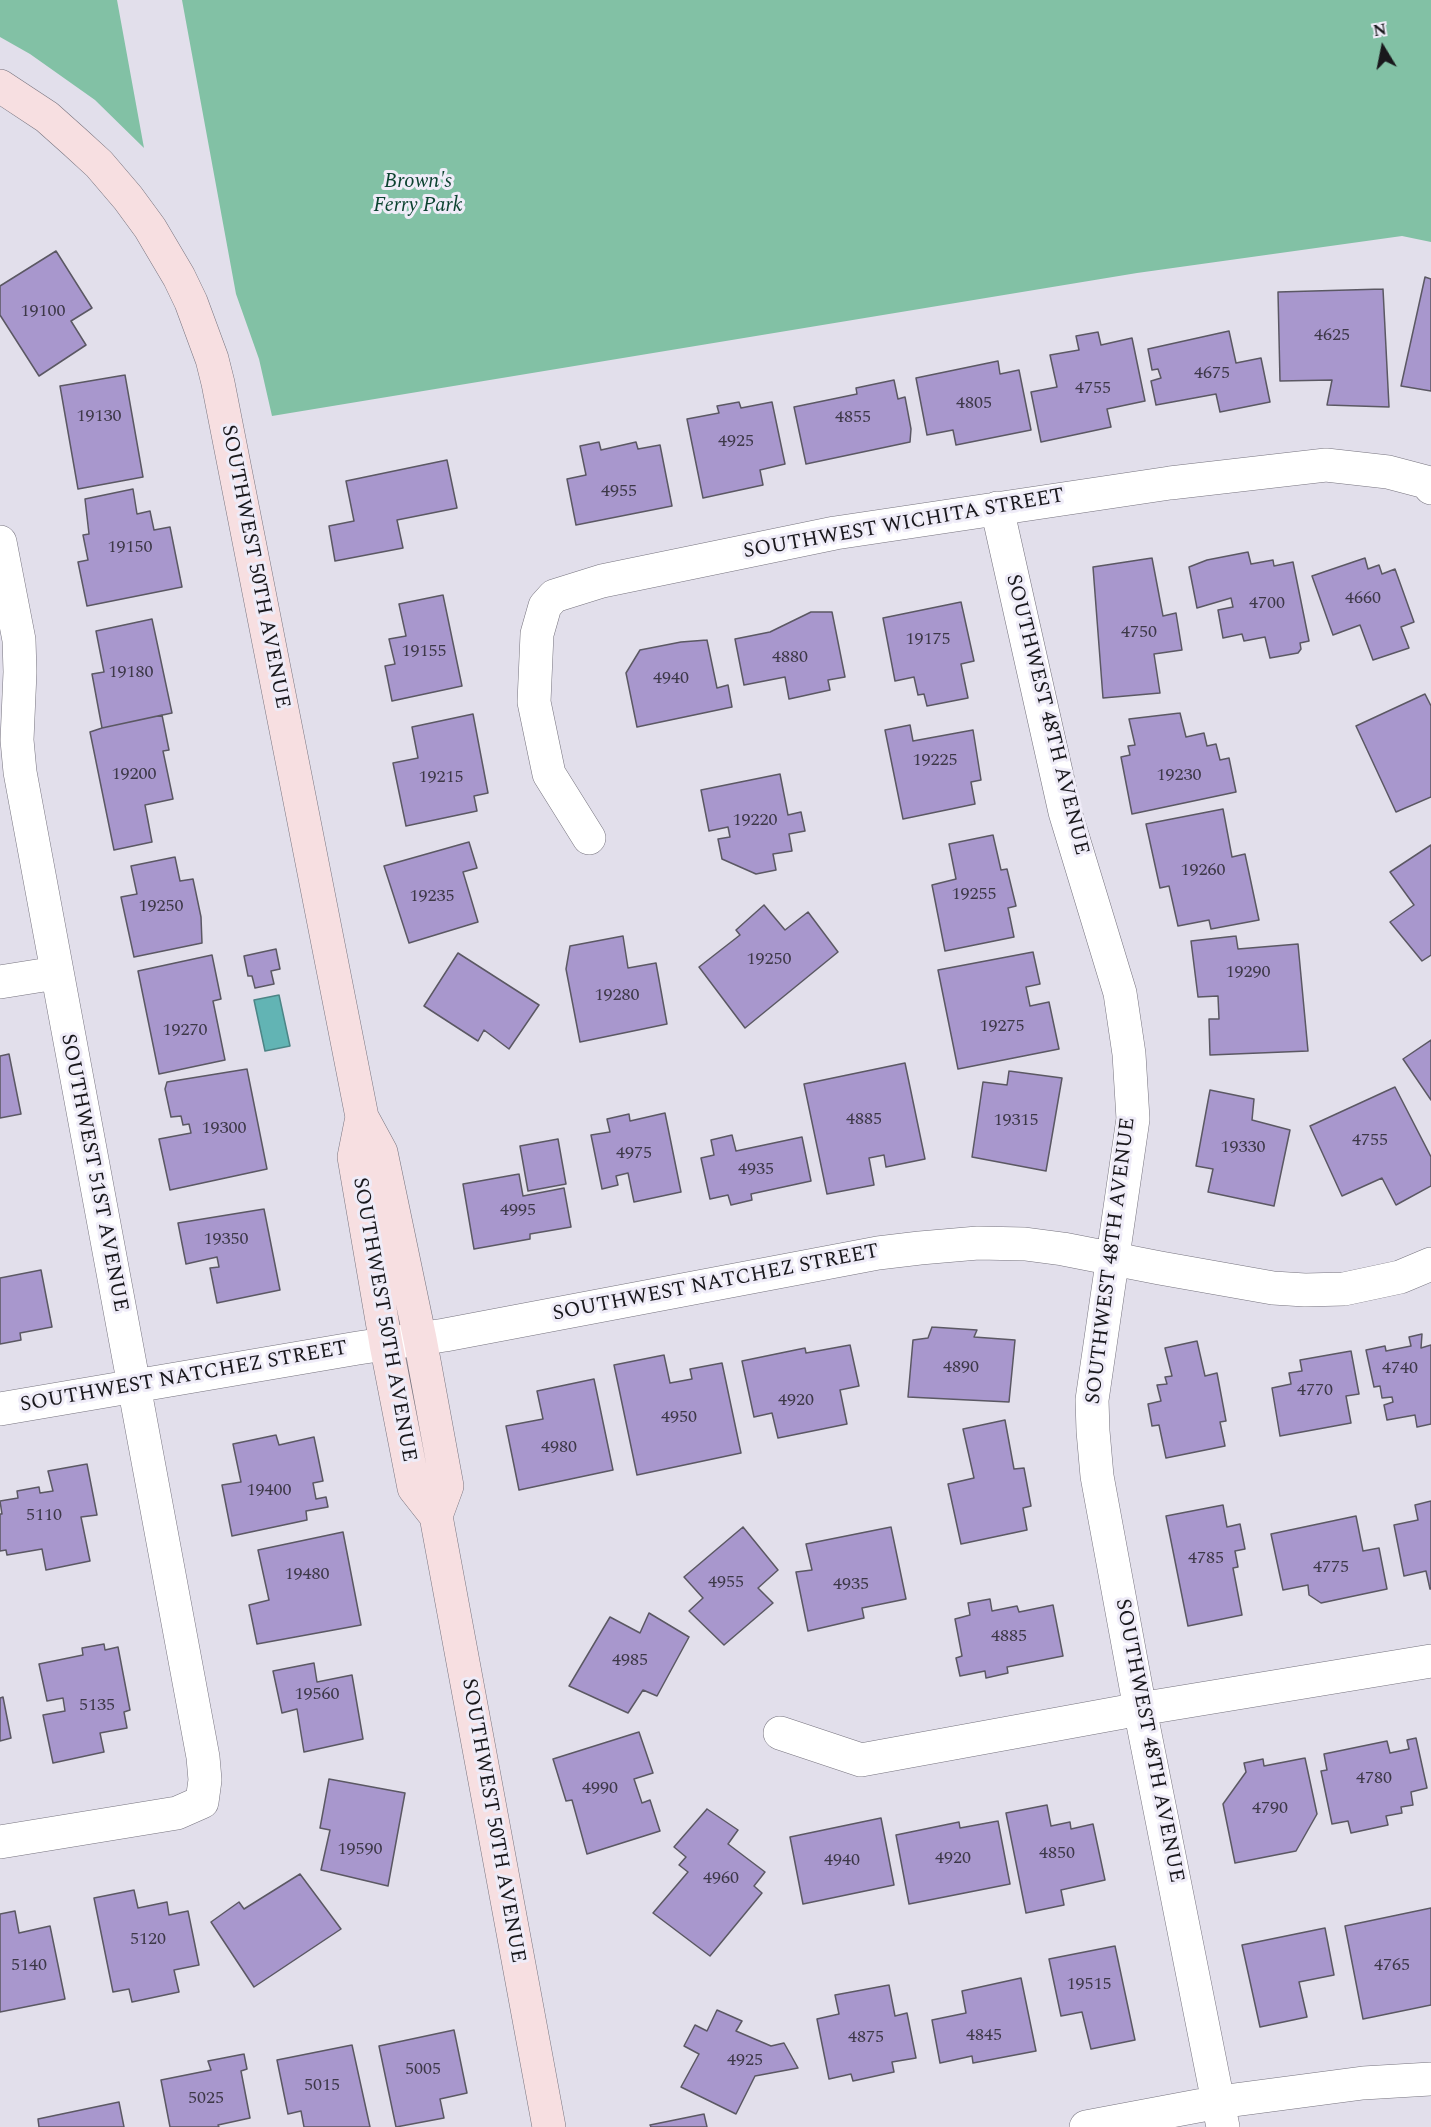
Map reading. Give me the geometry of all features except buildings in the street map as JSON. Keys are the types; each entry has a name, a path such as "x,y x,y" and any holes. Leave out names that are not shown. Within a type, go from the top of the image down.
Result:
{"street":[{"name":"SOUTHWEST 50TH AVENUE","path":"3,88 47,117 99,164 128,198 150,228 179,277 205,337 218,383 362,1116 381,1152 420,1339 447,1486 436,1516"},
{"name":"SOUTHWEST WICHITA STREET","path":"589,838 549,774 534,702 537,634 545,606 554,596 602,581 824,536 1170,483 1326,465 1388,472 1426,483 1431,488"},
{"name":"SOUTHWEST 48TH AVENUE","path":"997,508 1065,812 1120,993 1129,1054 1133,1119 1092,1400 1093,1431 1097,1476 1140,1709 1221,2115"},
{"name":"SOUTHWEST 51ST AVENUE","path":"0,542 19,640 20,672 16,740 20,772 203,1757 205,1780 202,1802 177,1813 0,1842"},
{"path":"0,982 56,973"},
{"name":"SOUTHWEST 50TH AVENUE","path":"362,1116 354,1157 386,1344 414,1488 436,1516 549,2127"},
{"name":"SOUTHWEST NATCHEZ STREET","path":"0,1409 420,1339 899,1250 978,1243 1025,1244 1262,1286 1305,1290 1344,1289 1400,1277 1431,1264"},
{"path":"780,1733 861,1760 1140,1709 1431,1661"},
{"path":"1086,2127 1221,2115 1363,2083 1431,2079"}],"green space":[{"path":"0,0 117,0 144,148 95,100 30,54 0,37"},
{"name":"Brown's Ferry Park","path":"182,0 1431,0 1431,242 1402,236 1137,273 272,416 259,359 236,294"}],"shaded area":[{"path":"279,995 290,1046 265,1051 254,1000"}]}
